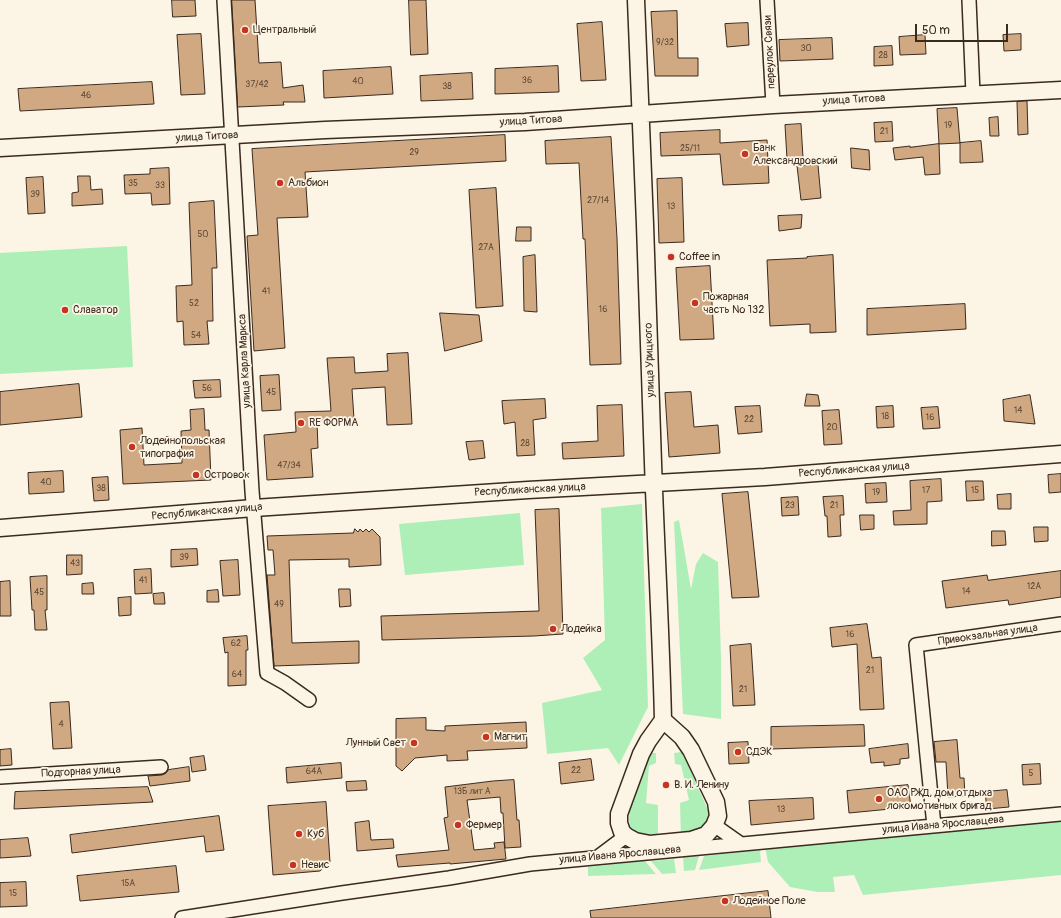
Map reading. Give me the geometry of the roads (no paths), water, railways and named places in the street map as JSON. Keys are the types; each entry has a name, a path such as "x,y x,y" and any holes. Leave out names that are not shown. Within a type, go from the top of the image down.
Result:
{"street":[{"name":"улица Карла Маркса","path":"224,0 252,484 266,673 284,683 308,700"},
{"name":"улица Урицкого","path":"636,0 662,659 663,720"},
{"name":"переулок Связи","path":"767,0 773,105"},
{"path":"969,0 973,94"},
{"name":"улица Титова","path":"0,148 233,135 525,122 773,105 1061,90"},
{"name":"Республиканская улица","path":"0,528 254,508 772,476 1061,454"},
{"name":"Привокзальная улица","path":"934,826 916,645 1061,624"},
{"path":"663,720 682,737 691,750 716,802 718,816 714,825 706,835 691,840 650,844 636,841 626,836 622,832 619,822 619,814 640,754 663,720"},
{"name":"Подгорная улица","path":"0,777 161,767"},
{"name":"улица Ивана Ярославцева","path":"182,918 449,878 530,864 1061,814"},
{"path":"714,825 741,844"},
{"path":"598,857 626,836"}],"place":[{"name":"Центральный","path":"245,30"},
{"name":"Банк Александровский","path":"745,154"},
{"name":"Альбион","path":"280,183"},
{"name":"Coffee in","path":"671,257"},
{"name":"Пожарная часть № 132","path":"695,303"},
{"name":"Славатор","path":"65,310"},
{"name":"RE ФОРМА","path":"301,423"},
{"name":"Лодейнопольская типография","path":"132,447"},
{"name":"Островок","path":"196,475"},
{"name":"Лодейка","path":"553,629"},
{"name":"Магнит","path":"486,737"},
{"name":"Лунный Свет","path":"414,743"},
{"name":"СДЭК","path":"738,752"},
{"name":"В. И. Ленину","path":"666,785"},
{"name":"ОАО РЖД, дом отдыха локомотивных бригад","path":"879,799"},
{"name":"Фермер","path":"458,825"},
{"name":"Куб","path":"299,834"},
{"name":"Невис","path":"293,865"},
{"name":"Лодейное Поле","path":"725,901"}]}
